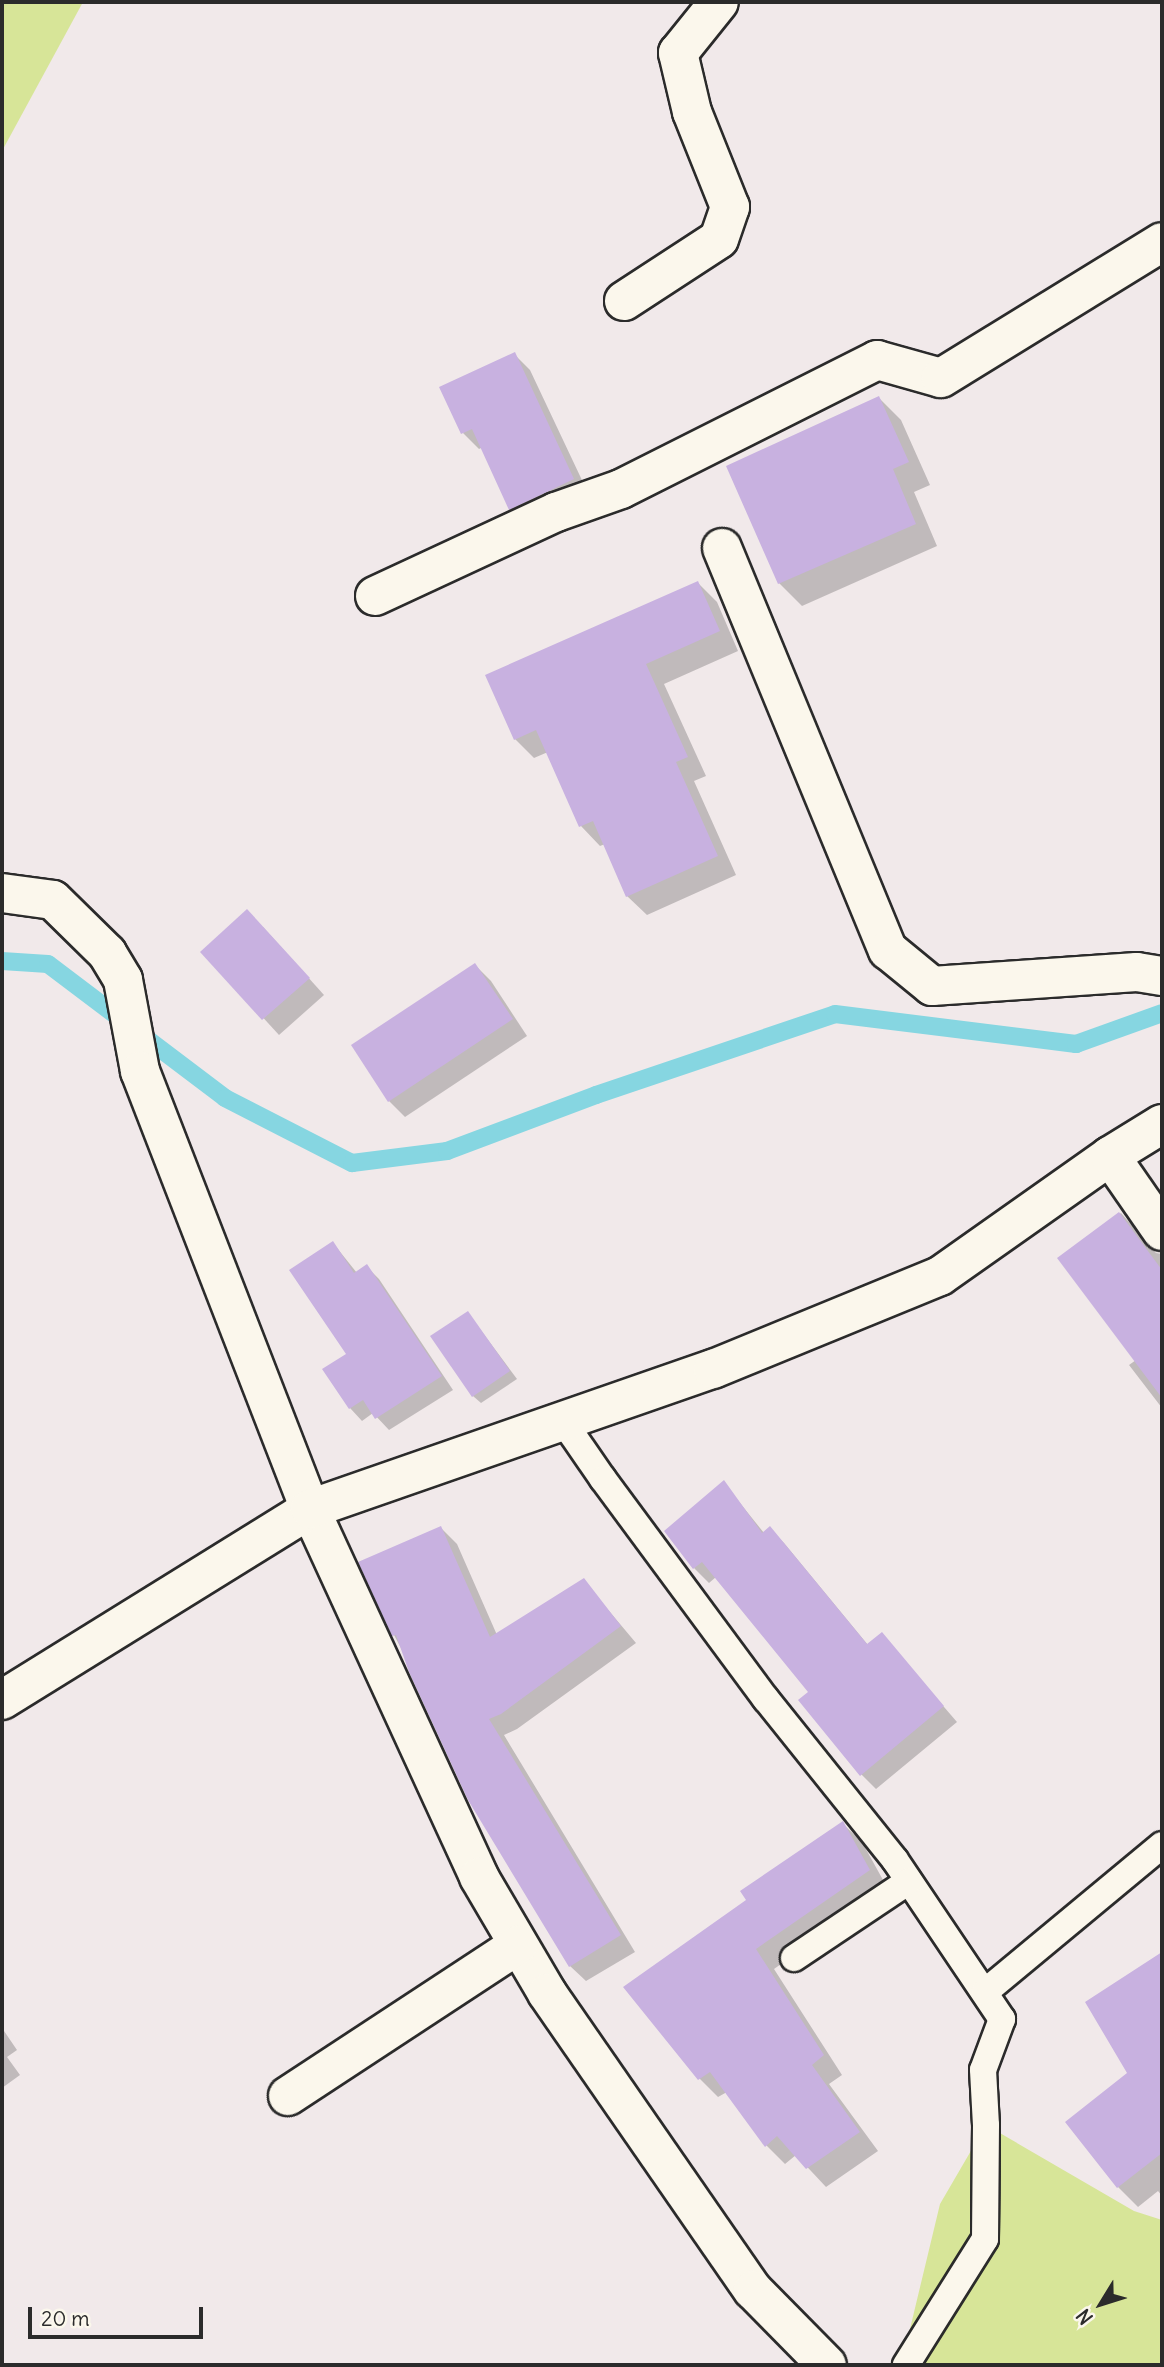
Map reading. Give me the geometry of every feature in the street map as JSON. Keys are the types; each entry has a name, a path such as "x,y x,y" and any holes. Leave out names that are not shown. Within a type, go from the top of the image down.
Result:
{"street":[{"path":"624,301 719,239 730,207 692,112 678,53 719,2"},
{"path":"375,596 556,513 621,489 877,360 941,378 1162,242"},
{"path":"722,548 888,950 932,986 1137,972 1162,976"},
{"path":"2,893 53,900 107,953 123,980 140,1072 310,1509 479,1877 547,1993 753,2290 827,2365"},
{"path":"2,1700 310,1509 713,1369 940,1276 1110,1156 1162,1124"},
{"path":"1110,1156 1162,1231"},
{"path":"288,2096 518,1945"}],"lane":[{"path":"563,1421 766,1699 909,1881 1003,2019 983,2070 986,2125 985,2239 906,2365"},
{"path":"985,1992 1162,1844"},
{"path":"794,1958 909,1881"}],"green space":[{"path":"2,2 83,2 2,151"},
{"path":"986,2125 1134,2211 1162,2220 1162,2365 917,2365 903,2358 940,2204"}],"building":[{"path":"515,352 574,479 509,510 472,429 461,434 439,387"},
{"path":"879,396 909,462 893,469 916,524 778,584 726,466"},
{"path":"698,581 720,631 646,664 688,757 676,762 718,856 626,897 593,821 579,827 536,730 514,740 485,675"},
{"path":"247,909 310,978 262,1020 200,952"},
{"path":"475,963 513,1019 388,1102 351,1045"},
{"path":"1119,1212 1162,1270 1162,1398 1057,1258"},
{"path":"333,1241 354,1273 367,1264 442,1376 375,1419 363,1400 349,1409 322,1369 346,1354 289,1270"},
{"path":"468,1311 510,1371 472,1397 430,1336"},
{"path":"724,1480 762,1533 770,1526 867,1644 882,1632 944,1706 860,1776 798,1700 808,1692 702,1562 693,1569 664,1531"},
{"path":"441,1526 490,1637 584,1578 621,1626 501,1714 489,1719 621,1935 569,1967 468,1800 409,1672 396,1635 392,1636 358,1562"},
{"path":"843,1821 870,1870 756,1949 824,2055 812,2065 860,2132 806,2169 777,2136 765,2147 710,2072 698,2080 623,1987 746,1900 740,1891"},
{"path":"1162,1952 1162,2153 1117,2188 1065,2122 1127,2073 1085,2002"}],"waterway":[{"path":"2,961 48,964 225,1098 352,1163 447,1151 596,1095 835,1014 1076,1044 1162,1013"}]}
